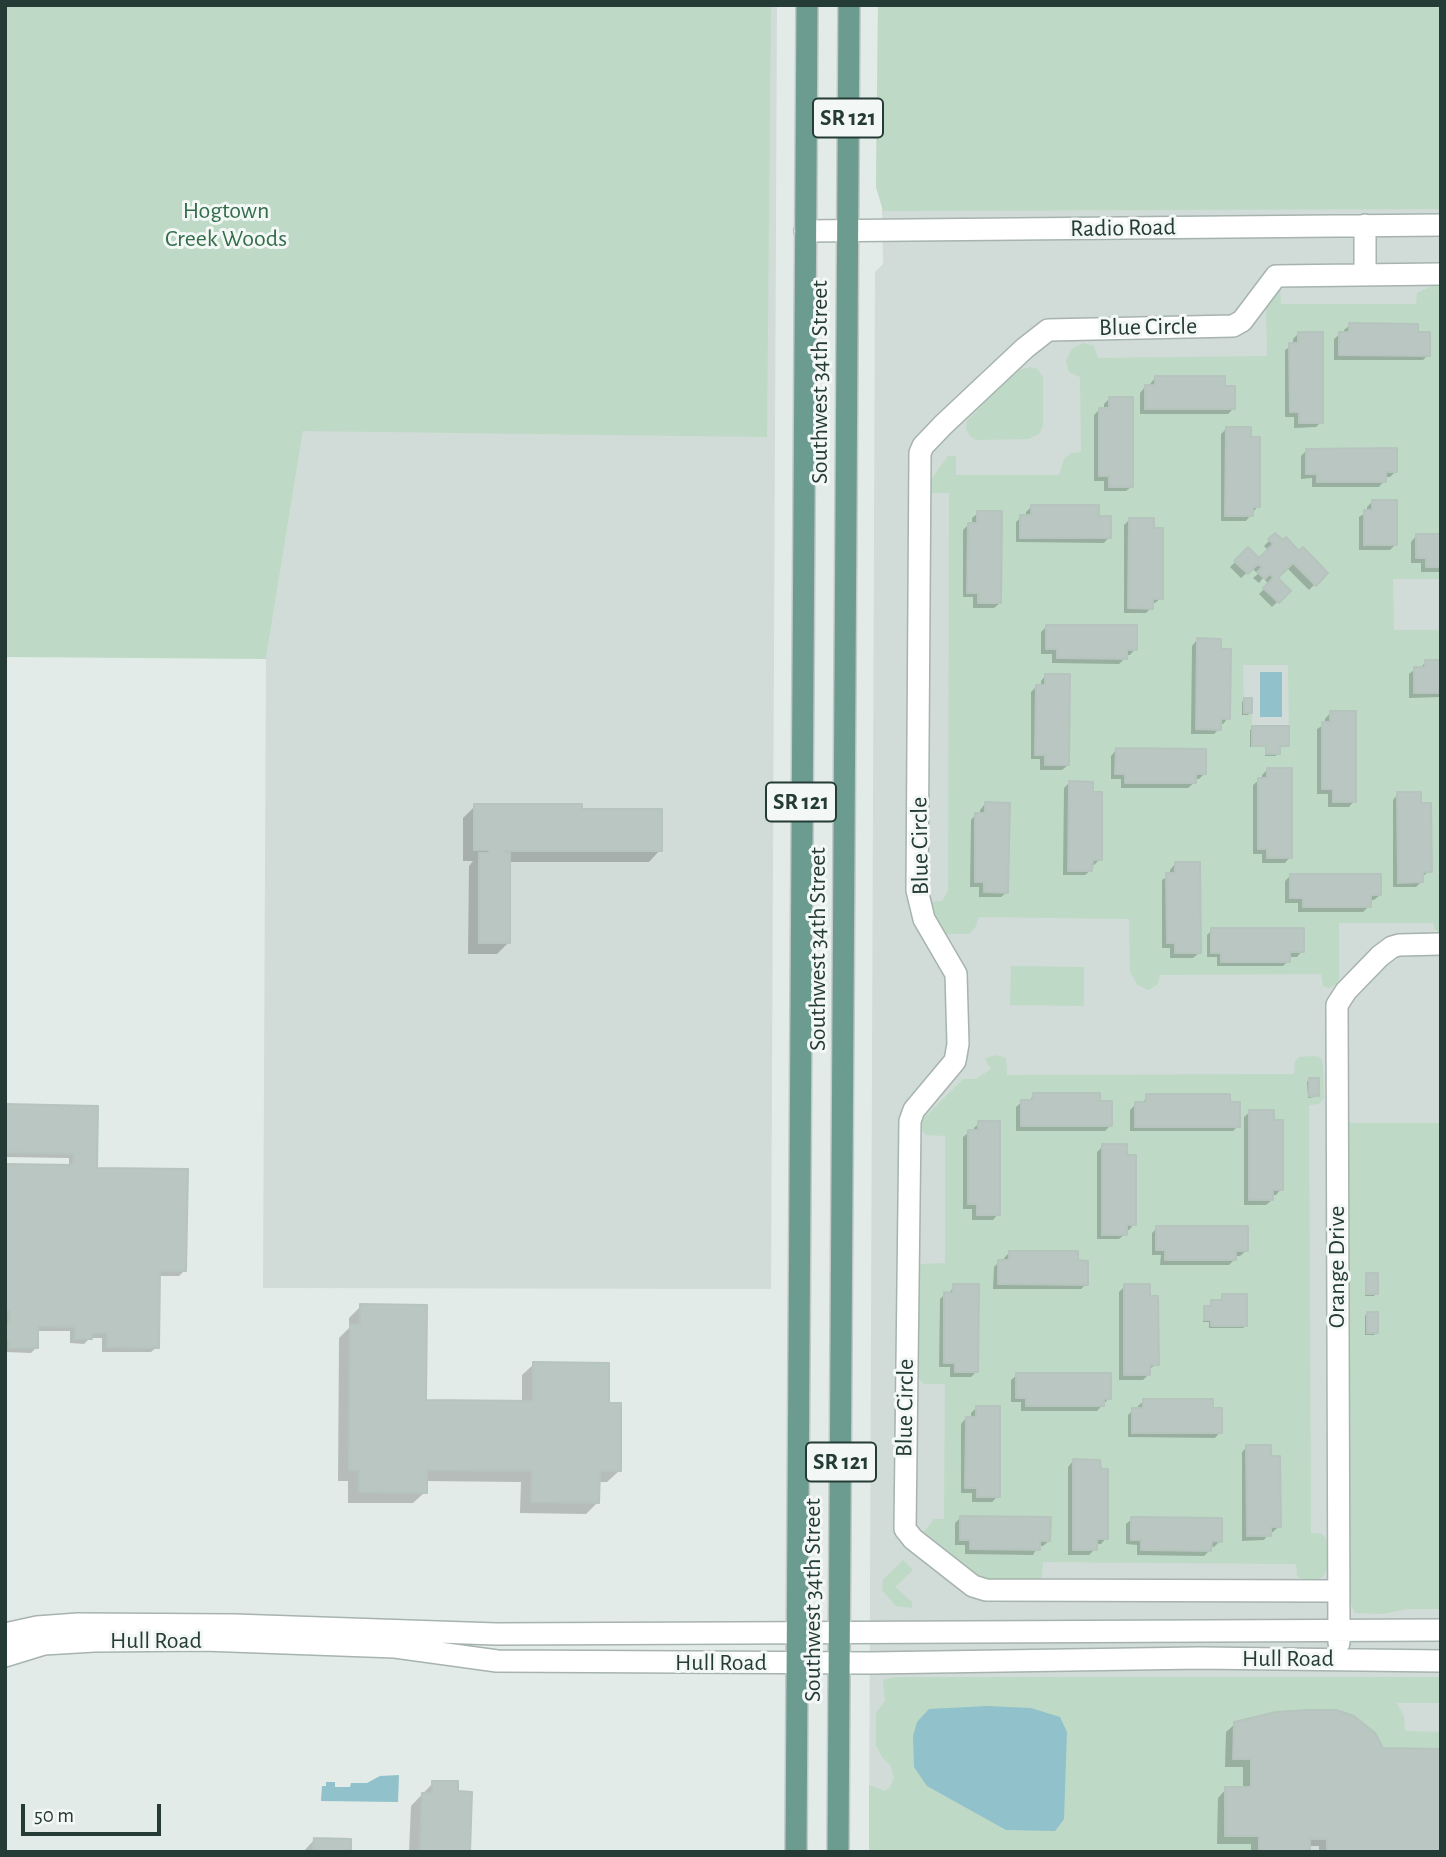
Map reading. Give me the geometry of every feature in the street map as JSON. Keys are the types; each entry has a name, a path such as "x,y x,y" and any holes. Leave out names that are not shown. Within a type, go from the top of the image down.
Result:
{"main road":[{"name":"Southwest 34th Street","path":"796,1852 807,5"},
{"name":"Southwest 34th Street","path":"838,1852 849,5"}],"street":[{"path":"1365,225 1365,275 1441,274"},
{"name":"Radio Road","path":"805,231 1441,225"},
{"name":"Blue Circle","path":"1339,1591 986,1590 973,1586 913,1539 905,1529 910,1121 914,1110 955,1061 958,1044 956,974 924,919 918,890 920,453 929,439 1025,348 1048,330 1233,326 1242,320 1276,276 1365,275"},
{"name":"Orange Drive","path":"1338,1659 1337,1005 1355,982 1392,947 1441,944"},
{"name":"Hull Road","path":"5,1634 55,1626 146,1624 496,1634 1441,1630"},
{"name":"Hull Road","path":"5,1656 44,1644 214,1640 372,1645 497,1661 1441,1661"}],"shaded area":[{"path":"303,5 777,5 771,1289 263,1288 266,659 303,431"},
{"path":"878,5 1441,5 1441,1852 869,1852 875,272 883,264 882,204 876,187"}],"green space":[{"name":"Hogtown Creek Woods","path":"5,5 771,5 767,437 303,431 266,659 5,657"},
{"path":"878,5 1441,5 1441,209 883,211 876,187"},
{"path":"1432,286 1441,286 1441,534 1416,534 1416,558 1426,558 1426,567 1441,567 1441,579 1393,579 1394,630 1441,630 1441,660 1425,660 1425,667 1414,668 1414,693 1441,693 1441,934 1433,923 1339,923 1339,979 1337,984 1329,988 1323,986 1321,974 1160,975 1158,984 1149,990 1137,985 1130,971 1129,919 979,917 975,928 969,934 946,934 929,908 929,902 942,901 948,891 949,493 932,493 928,491 927,485 948,456 956,456 956,475 1059,475 1064,459 1071,453 1081,452 1080,377 1069,372 1066,361 1072,349 1083,343 1094,346 1098,358 1267,356 1266,303 1280,287 1281,304 1416,304 1417,293","holes":["1350,323 1418,324 1418,332 1430,333 1430,355 1339,355 1339,332 1349,332","1298,332 1323,422 1299,423 1299,412 1290,412 1289,343 1298,343","1155,376 1225,376 1225,386 1235,386 1235,409 1145,409 1145,386 1155,385","1109,397 1133,397 1133,487 1109,487 1109,476 1099,476 1099,408 1109,408","1226,427 1250,427 1251,437 1260,438 1260,507 1253,507 1253,516 1225,515","1396,448 1397,472 1386,472 1385,482 1317,482 1317,474 1306,474 1306,449","1372,500 1397,500 1397,545 1364,545 1364,510 1372,510","1031,505 1111,516 1111,537 1020,515 1031,515","977,511 1002,511 1001,603 978,603 978,593 967,592 968,523 977,523","1129,518 1154,518 1154,528 1163,529 1163,598 1153,599","1275,533 1283,540 1286,537 1299,551 1303,548 1328,573 1316,585 1293,563 1278,578 1291,591 1278,603 1264,588 1273,578 1270,574 1265,579 1258,564 1248,574 1235,561 1259,558 1273,544 1269,539","1046,625 1137,625 1137,650 1127,650 1126,659 1057,658 1057,649 1046,649","1197,638 1221,639 1221,649 1231,650 1230,719 1221,719 1221,730 1196,729","1243,665 1288,665 1289,745 1280,746 1279,754 1267,754 1266,746 1252,745 1252,713 1244,713","1046,674 1070,674 1069,765 1045,765 1044,755 1035,754 1036,685 1045,685","1330,712 1355,802 1333,802 1333,789 1322,789 1322,722 1330,722","1116,748 1206,749 1206,774 1196,774 1195,783 1126,783","1267,768 1292,768 1291,858 1267,858 1267,849 1258,848 1258,779 1267,778","1069,782 1093,782 1092,871 1068,870","1421,792 1421,803 1431,803 1432,872 1423,872 1423,882 1398,883 1397,793","985,802 1009,803 1008,892 984,892 984,882 975,882 975,813 985,813","1175,863 1200,863 1200,953 1175,953 1175,943 1167,943 1166,873 1175,873","1290,874 1381,874 1381,895 1371,895 1370,907 1303,907 1303,898 1290,898"]},
{"path":"1031,367 1037,369 1043,377 1043,425 1039,434 1029,439 976,440 971,437 966,430 967,421 1015,371"},
{"path":"1011,966 1084,967 1084,1006 1010,1005"},
{"path":"995,1055 1006,1058 1007,1075 1294,1074 1295,1062 1299,1057 1321,1058 1324,1098 1319,1104 1309,1105 1311,1533 1322,1534 1327,1540 1328,1566 1323,1577 1315,1581 1303,1580 1297,1576 1296,1564 1043,1562 1042,1577 1038,1581 988,1582 923,1533 934,1519 944,1519 945,1384 924,1384 916,1375 917,1268 921,1264 945,1263 945,1136 926,1135 921,1129 921,1121 963,1079 976,1079 991,1069 985,1059","holes":["1034,1093 1100,1093 1100,1101 1112,1101 1112,1126 1021,1126 1021,1101 1033,1100","1146,1102 1240,1102 1240,1127","1249,1110 1273,1110 1274,1120 1283,1121 1283,1189 1273,1190 1273,1200 1249,1200","979,1121 1000,1121 977,1204 968,1204 968,1130 978,1130","1126,1144 1127,1155 1102,1235 1102,1145","1157,1226 1247,1226 1248,1251 1236,1251 1235,1260 1166,1260 1165,1250 1156,1250","1009,1251 1078,1251 1078,1260 1088,1261 1088,1284 999,1284 998,1260 1009,1260","954,1284 979,1284 978,1372 955,1372 955,1363 944,1362 944,1293 953,1293","1149,1284 1150,1296 1158,1296 1159,1364 1150,1365 1150,1375 1124,1375 1124,1285","1222,1294 1246,1294 1246,1326 1211,1326 1211,1320 1204,1320 1204,1306 1211,1306 1211,1300 1222,1300","1026,1398 1111,1399 1104,1399 1104,1406 1026,1406","1144,1399 1213,1399 1213,1408 1222,1409 1222,1433 1143,1408","976,1406 999,1497 977,1497 977,1488 965,1487 966,1417 976,1417","1246,1445 1271,1445 1271,1456 1280,1456 1281,1527 1271,1527 1271,1536 1247,1535","1073,1460 1100,1460 1101,1469 1108,1470 1108,1539 1097,1539 1096,1550 1073,1550","960,1516 1050,1517 1050,1541 1040,1541 1040,1550 970,1549 970,1540 960,1540","1131,1517 1221,1518 1222,1541 1212,1541 1211,1551 1142,1550 1141,1540 1131,1539"]},
{"path":"1348,1123 1441,1123 1441,1609 1407,1609 1382,1614 1355,1613 1350,1602"},
{"path":"903,1560 913,1570 895,1587 912,1602 912,1608 896,1606 882,1590 883,1580"},
{"path":"896,1677 1441,1677 1441,1703 1397,1703 1404,1717 1405,1731 1441,1732 1441,1749 1383,1748 1375,1733 1361,1720 1336,1710 1276,1712 1234,1722 1233,1758 1251,1759 1251,1787 1225,1836 1259,1836 1259,1852 869,1852 869,1785 885,1791 894,1778 891,1766 876,1745 876,1713 885,1701 883,1680"}],"water":[{"path":"1260,672 1282,672 1282,717 1260,717"},
{"path":"987,1706 1031,1708 1060,1717 1067,1732 1064,1819 1055,1831 1006,1830 927,1786 914,1767 913,1736 917,1722 929,1709"},
{"path":"399,1775 398,1802 321,1801 322,1786 326,1786 326,1782 335,1782 335,1787 350,1787 351,1783 367,1783 380,1776"}],"building":[{"path":"1349,323 1418,324 1418,332 1430,332 1430,356 1339,355 1339,332 1349,332"},
{"path":"1298,332 1323,332 1323,423 1299,423 1299,412 1290,412 1289,343 1298,343"},
{"path":"1155,376 1225,376 1225,386 1235,386 1235,409 1145,409 1145,385 1155,385"},
{"path":"1109,397 1133,397 1133,487 1109,487 1109,476 1099,476 1099,408 1109,408"},
{"path":"1226,427 1251,427 1251,437 1260,437 1260,507 1253,507 1253,516 1225,516"},
{"path":"1397,448 1397,472 1386,472 1386,482 1317,482 1317,474 1306,474 1306,449"},
{"path":"1372,500 1397,500 1397,545 1364,545 1364,510 1372,510"},
{"path":"1031,505 1099,505 1099,516 1111,516 1111,538 1020,538 1020,515 1031,515"},
{"path":"977,511 1002,511 1001,603 978,603 978,593 967,593 968,523 977,523"},
{"path":"1129,518 1154,518 1154,528 1163,528 1163,599 1153,599 1153,609 1128,608"},
{"path":"1275,533 1283,540 1286,537 1299,551 1303,547 1328,573 1316,586 1293,563 1278,578 1291,591 1279,603 1263,588 1273,578 1270,574 1265,579 1257,572 1262,567 1258,564 1248,574 1234,561 1248,547 1259,558 1273,544 1268,539"},
{"path":"1416,534 1441,534 1441,567 1426,567 1426,558 1416,558"},
{"path":"1046,625 1137,625 1137,650 1127,650 1127,659 1057,658 1057,649 1046,649"},
{"path":"1197,638 1221,639 1221,649 1231,649 1230,719 1221,719 1221,730 1196,729"},
{"path":"1425,660 1441,660 1441,693 1414,693 1414,667 1425,667"},
{"path":"1045,674 1070,674 1069,765 1045,765 1045,755 1035,755 1036,685 1045,685"},
{"path":"1244,698 1252,698 1252,713 1244,713"},
{"path":"1330,711 1356,711 1356,802 1333,802 1333,789 1322,789 1322,722 1330,722"},
{"path":"1252,726 1289,726 1289,746 1280,746 1280,754 1266,754 1266,746 1252,746"},
{"path":"1116,748 1206,749 1206,774 1196,774 1196,783 1125,783 1125,774 1115,774"},
{"path":"1267,768 1292,768 1292,858 1267,858 1267,849 1258,849 1258,778 1267,778"},
{"path":"1069,781 1093,782 1093,792 1102,792 1102,860 1093,860 1092,871 1068,871"},
{"path":"1397,792 1421,792 1421,803 1431,803 1432,872 1423,872 1423,882 1398,883"},
{"path":"985,802 1010,803 1008,893 984,892 984,882 975,882 975,813 985,813"},
{"path":"474,804 582,804 582,809 662,809 662,851 504,851 510,853 510,943 479,943 479,853 489,853 489,850 474,850"},
{"path":"1175,862 1200,862 1201,953 1175,953 1175,943 1167,943 1166,873 1175,873"},
{"path":"1290,874 1381,874 1381,895 1371,895 1371,907 1303,907 1303,898 1290,898"},
{"path":"1211,928 1304,928 1304,952 1290,952 1290,962 1221,962 1221,953 1211,953"},
{"path":"1309,1078 1319,1078 1319,1096 1309,1096"},
{"path":"1033,1093 1100,1093 1100,1101 1112,1101 1112,1126 1021,1126 1021,1100 1033,1100"},
{"path":"1146,1094 1230,1094 1230,1102 1240,1102 1240,1127 1135,1127 1135,1102 1146,1102"},
{"path":"5,1104 98,1106 97,1168 188,1169 186,1271 160,1271 159,1348 107,1347 107,1333 92,1333 92,1339 75,1339 75,1327 38,1326 38,1348 9,1348 9,1340 5,1340 5,1325 9,1325 10,1310 5,1310 5,1164 73,1165 74,1154 5,1152"},
{"path":"1249,1110 1274,1110 1274,1120 1283,1120 1283,1190 1273,1190 1273,1200 1249,1200"},
{"path":"978,1121 1000,1121 1000,1215 977,1215 977,1204 968,1204 968,1130 978,1130"},
{"path":"1102,1144 1127,1144 1127,1155 1136,1155 1136,1225 1127,1225 1127,1235 1102,1235"},
{"path":"1156,1226 1248,1226 1248,1251 1236,1251 1236,1260 1165,1260 1165,1250 1156,1250"},
{"path":"1009,1251 1078,1251 1078,1260 1088,1261 1088,1285 998,1284 998,1260 1009,1260"},
{"path":"1366,1273 1378,1273 1378,1294 1366,1294"},
{"path":"953,1284 979,1284 978,1372 955,1372 955,1363 944,1363 944,1292 953,1293"},
{"path":"1124,1284 1150,1284 1150,1296 1158,1296 1159,1365 1150,1365 1150,1375 1124,1375"},
{"path":"1222,1294 1247,1294 1247,1326 1211,1326 1211,1320 1204,1320 1204,1306 1211,1306 1211,1300 1222,1300"},
{"path":"360,1304 427,1305 426,1400 533,1401 533,1362 609,1363 609,1403 621,1403 621,1471 600,1471 599,1503 531,1502 532,1471 427,1470 427,1493 359,1492 359,1470 349,1470 350,1324 360,1324"},
{"path":"1367,1312 1378,1312 1378,1333 1367,1333"},
{"path":"1016,1373 1111,1373 1111,1399 1104,1399 1104,1406 1026,1406 1026,1398 1016,1398"},
{"path":"1143,1399 1213,1399 1213,1408 1222,1408 1222,1433 1132,1433 1132,1408 1143,1408"},
{"path":"976,1406 1000,1406 1000,1497 977,1497 977,1488 965,1488 966,1417 976,1417"},
{"path":"1246,1445 1271,1445 1271,1456 1280,1456 1281,1527 1271,1527 1271,1536 1247,1536"},
{"path":"1073,1459 1100,1460 1101,1469 1108,1469 1108,1539 1097,1539 1097,1550 1073,1550"},
{"path":"960,1516 1051,1517 1050,1541 1040,1541 1040,1550 970,1549 970,1540 960,1540"},
{"path":"1131,1517 1222,1518 1222,1542 1212,1541 1211,1551 1141,1550 1141,1540 1131,1540"},
{"path":"1336,1710 1354,1716 1375,1733 1383,1748 1441,1749 1441,1852 1327,1852 1327,1839 1310,1839 1310,1852 1259,1852 1259,1836 1225,1836 1225,1787 1251,1787 1251,1759 1233,1759 1234,1722 1276,1712"},
{"path":"432,1781 458,1781 458,1791 472,1792 470,1852 420,1852 422,1793 432,1793"},
{"path":"314,1838 351,1839 351,1852 313,1852"}]}
